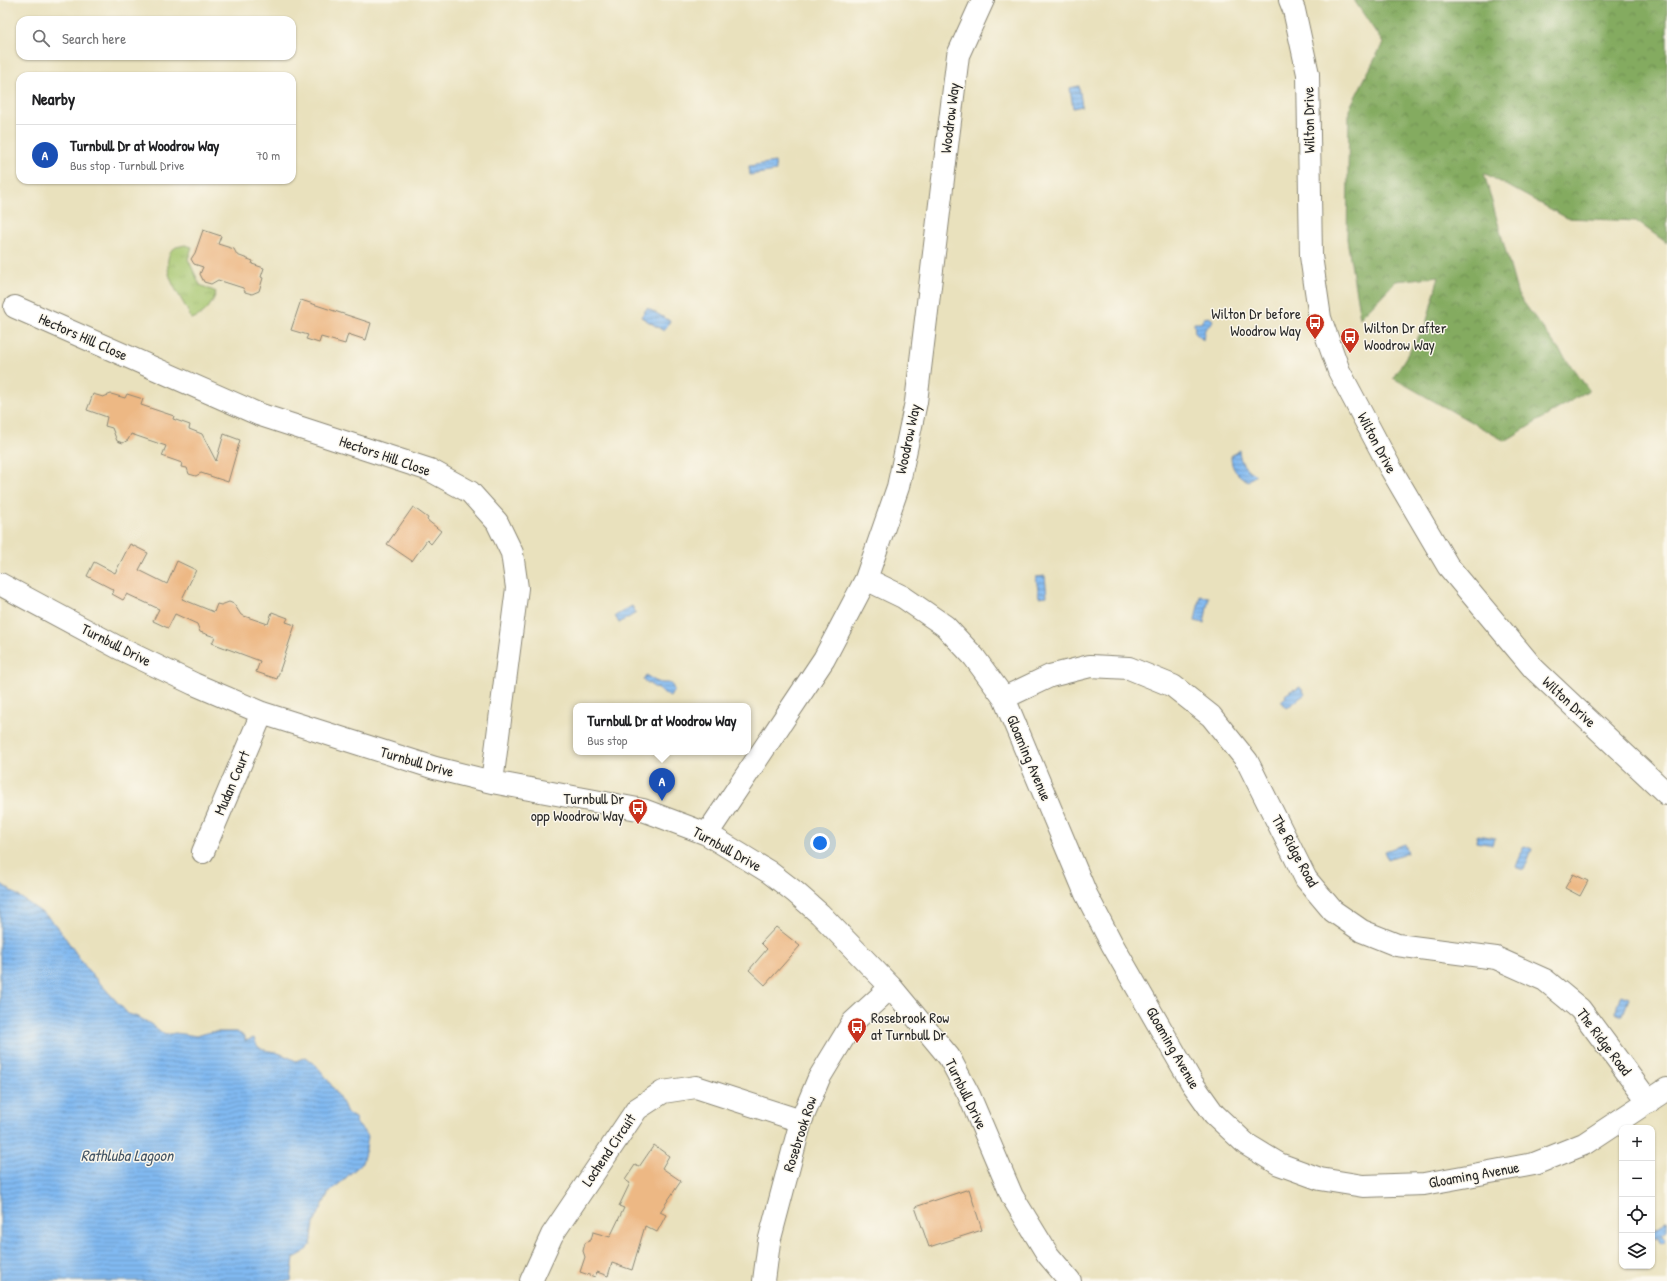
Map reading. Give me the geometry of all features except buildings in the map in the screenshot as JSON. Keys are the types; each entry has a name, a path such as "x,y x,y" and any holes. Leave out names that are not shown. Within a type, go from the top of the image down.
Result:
{"street":[{"name":"Woodrow Way","path":"707,834 824,659 866,579 898,487 916,402 958,55 984,0"},
{"name":"Wilton Drive","path":"1290,0 1294,10 1308,74 1312,264 1320,318 1338,370 1390,469 1448,566 1534,669 1667,794"},
{"name":"Hectors Hill Close","path":"15,307 258,414 430,470 470,492 497,522 512,553 517,588 492,782"},
{"name":"Gloaming Avenue","path":"866,579 903,597 945,626 974,657 1004,698 1086,894 1112,944 1192,1083 1214,1114 1246,1144 1291,1170 1320,1179 1363,1186 1424,1184 1534,1164 1584,1144 1667,1089"},
{"name":"Turnbull Drive","path":"0,584 126,651 194,684 262,713 435,768 492,782 643,810 707,834 769,872 820,914 891,987 949,1057 969,1095 1012,1196 1048,1255 1070,1281"},
{"name":"The Ridge Road","path":"1004,698 1050,676 1090,666 1129,668 1173,686 1211,716 1247,761 1306,879 1333,911 1362,931 1397,945 1496,958 1545,980 1580,1009 1648,1102"},
{"name":"Mudan Court","path":"203,852 262,713"},
{"name":"Rosebrook Row","path":"764,1281 769,1242 801,1121 819,1078 853,1022 891,987"},
{"name":"Lochend Circuit","path":"531,1281 552,1235 637,1109 663,1092 696,1087 801,1121"}],"green space":[{"path":"1354,0 1667,0 1667,243 1636,221 1567,218 1484,173 1518,295 1589,390 1505,441 1393,378 1426,324 1439,276 1396,281 1360,318 1347,239 1349,109 1383,43"},
{"path":"185,245 192,247 188,259 200,285 216,292 213,301 207,309 200,315 191,319 174,287 168,270 170,252 176,247"}],"water":[{"path":"1079,86 1082,106 1073,108 1070,88"},
{"path":"775,162 776,171 750,175 749,166"},
{"path":"647,308 670,321 664,331 641,317"},
{"path":"1209,317 1213,320 1205,329 1203,340 1195,333 1194,323 1201,323 1204,318"},
{"path":"1239,450 1244,465 1256,475 1248,481 1235,471 1232,465 1231,456"},
{"path":"1045,576 1047,596 1039,597 1036,577"},
{"path":"1200,596 1209,597 1204,623 1195,621"},
{"path":"632,606 636,613 619,623 615,616"},
{"path":"646,675 661,683 669,683 674,690 670,697 643,680"},
{"path":"1300,687 1305,694 1287,708 1281,701 1286,697 1285,695"},
{"path":"1477,835 1495,838 1493,845 1476,842"},
{"path":"1405,844 1408,853 1388,860 1385,851"},
{"path":"1524,846 1532,849 1524,870 1516,867"},
{"name":"Rathluba Lagoon","path":"0,883 48,917 59,929 87,969 128,1014 152,1025 165,1035 175,1033 197,1036 210,1032 236,1032 245,1036 245,1041 254,1038 258,1046 263,1050 278,1053 296,1061 306,1057 317,1066 326,1077 347,1112 355,1118 357,1124 368,1136 366,1149 362,1163 328,1194 314,1223 311,1245 303,1253 294,1258 291,1281 0,1281"},
{"path":"1621,995 1629,998 1623,1015 1615,1012"},
{"path":"1667,1221 1667,1230 1661,1234 1663,1234 1666,1240 1661,1243 1658,1237 1659,1235 1655,1237 1655,1228"}],"place":[{"name":"Wilton Dr before Woodrow Way","path":"1315,340"},
{"name":"Wilton Dr after Woodrow Way","path":"1350,354"},
{"name":"Turnbull Dr at Woodrow Way","path":"662,801"},
{"name":"Turnbull Dr opp Woodrow Way","path":"638,825"},
{"name":"Rosebrook Row at Turnbull Dr","path":"857,1044"}]}
